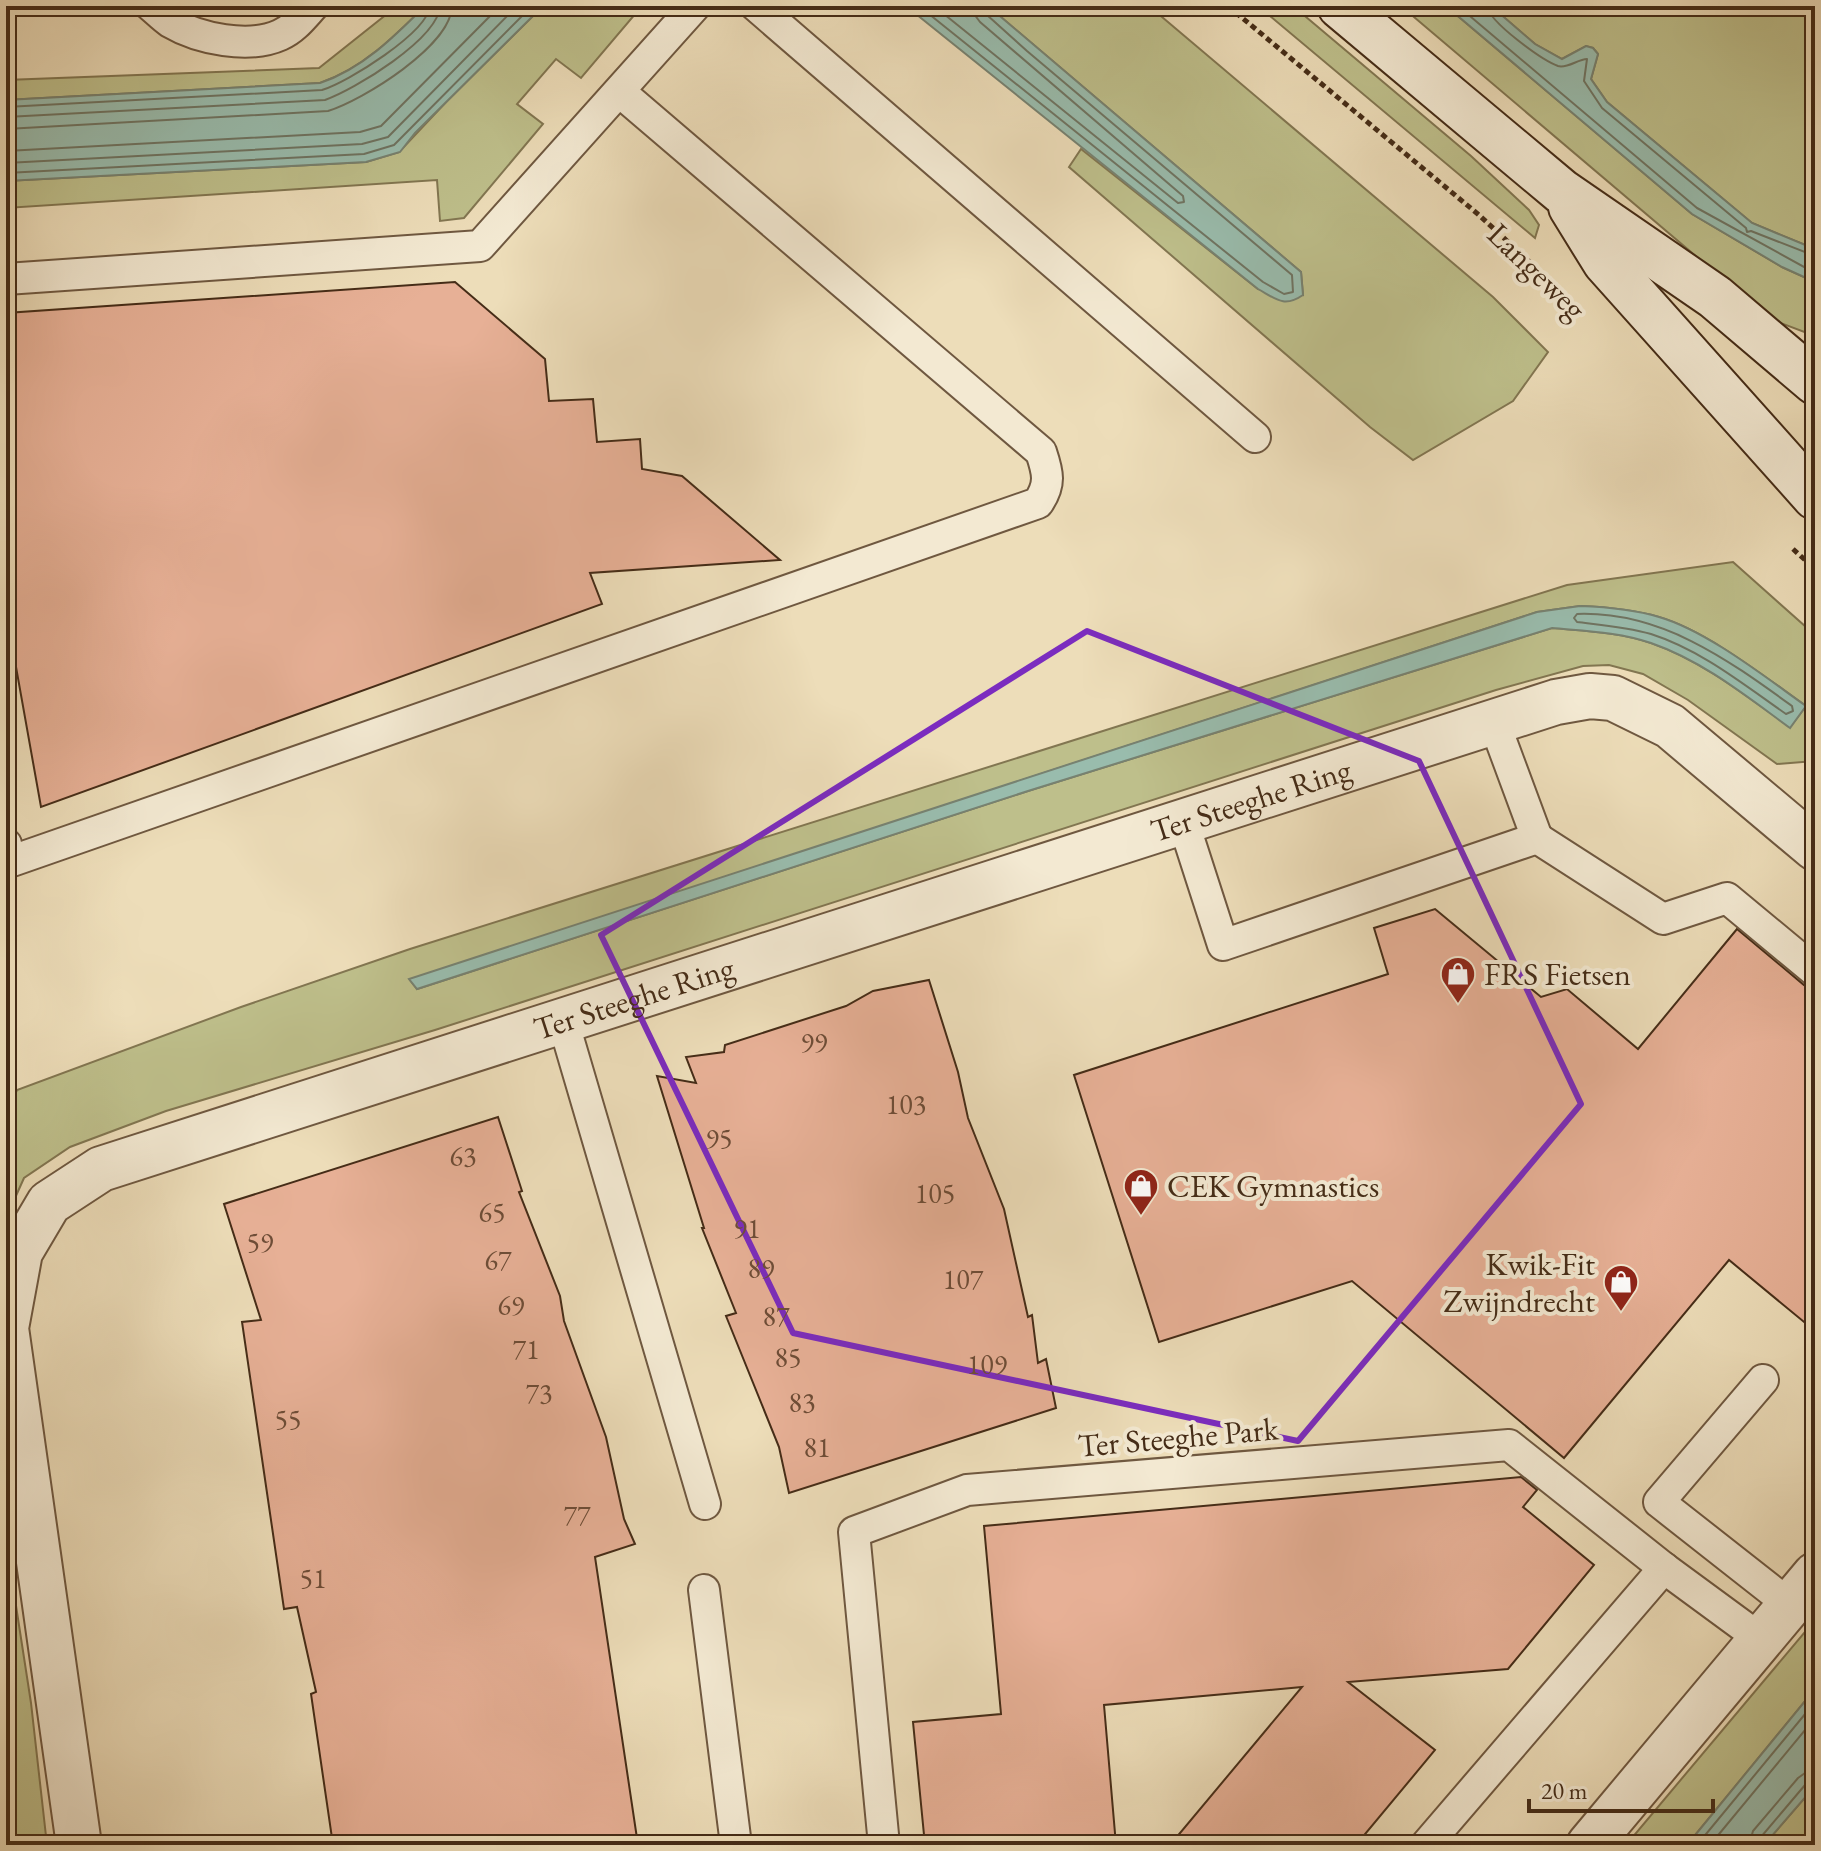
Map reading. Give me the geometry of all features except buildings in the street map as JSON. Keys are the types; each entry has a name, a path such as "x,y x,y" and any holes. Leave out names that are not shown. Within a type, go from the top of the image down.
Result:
{"street":[{"name":"Langeweg","path":"1340,6 1561,191 1715,297 1815,382"},
{"name":"Langeweg","path":"1561,191 1605,262 1815,497"},
{"name":"Ter Steeghe Ring","path":"79,1845 6,1328 20,1252 49,1203 101,1169 1556,702 1590,696 1613,698 1670,726 1815,848"},
{"path":"1589,1845 1803,1590"}],"lane":[{"path":"151,6 170,22 207,37 248,41 279,36 295,26 313,6"},
{"path":"6,279 480,246 695,6"},
{"path":"756,6 1255,437"},
{"path":"6,844 9,862 1038,503 1048,488 1041,452 620,92"},
{"path":"1494,722 1537,838 1663,919 1727,898 1815,971"},
{"path":"1183,821 1223,945 1537,838"},
{"path":"563,1021 705,1504"},
{"path":"1763,1380 1659,1502 1803,1590"},
{"name":"Ter Steeghe Park","path":"884,1845 854,1532 967,1490 1509,1445 1664,1568 1762,1640"},
{"path":"1426,1845 1664,1568"},
{"path":"704,1590 736,1845"}],"path":[{"name":"Langeweg","path":"1228,6 1479,215 1557,287"},
{"path":"1783,540 1815,569"}],"highlighted area":[{"path":"1087,631 1419,761 1581,1104 1298,1441 793,1333 601,935"}],"green space":[{"path":"397,6 425,6 364,61 320,83 6,100 6,80 319,68"},
{"path":"543,6 642,6 581,78 556,59 517,104 543,124 464,218 440,221 437,180 6,208 6,181 366,162 399,152"},
{"path":"988,6 1149,6 1493,297 1548,352 1513,401 1413,460 1370,427 1069,167 1081,149 1258,289 1303,295 1301,272"},
{"path":"1258,6 1293,6 1471,156 1529,210 1539,225 1535,238"},
{"path":"1401,6 1446,6 1692,214 1782,267 1815,282 1815,336 1770,319"},
{"path":"1491,6 1815,6 1815,249 1752,223 1607,102 1591,79 1598,54 1593,48 1586,46 1562,59 1535,44"},
{"path":"1733,562 1815,635 1815,761 1777,764 1688,700 1643,674 1609,665 1583,666 1496,690 435,1030 166,1111 70,1147 24,1178 6,1218 6,1114 17,1090 241,1007 410,949 1567,585","holes":["1580,606 1639,612 1677,624 1735,656 1806,706 1790,727 1724,680 1688,659 1651,643 1602,632 1552,628 1028,791 417,989 410,980 1537,612"]},
{"path":"6,1541 31,1703 47,1845 6,1845"},
{"path":"1815,1620 1815,1689 1687,1845 1626,1845"},
{"path":"1815,1786 1815,1845 1764,1845"}],"water":[{"path":"425,6 543,6 415,133 400,152 366,162 6,181 6,100 320,83 364,61"},
{"path":"906,6 988,6 1301,272 1303,295 1285,301 1258,289"},
{"path":"1446,6 1491,6 1535,44 1562,59 1586,46 1593,48 1598,54 1591,79 1607,102 1752,223 1815,249 1815,282 1782,267 1692,214"},
{"path":"1580,606 1630,610 1677,624 1735,656 1806,706 1790,728 1724,680 1688,659 1651,643 1602,632 1552,628 1028,791 417,989 409,979 1537,612"},
{"path":"1815,1689 1815,1786 1764,1845 1687,1845"}],"place":[{"name":"FRS Fietsen","path":"1458,1005"},
{"name":"CEK Gymnastics","path":"1141,1217"},
{"name":"Kwik-Fit Zwijndrecht","path":"1621,1313"}]}
